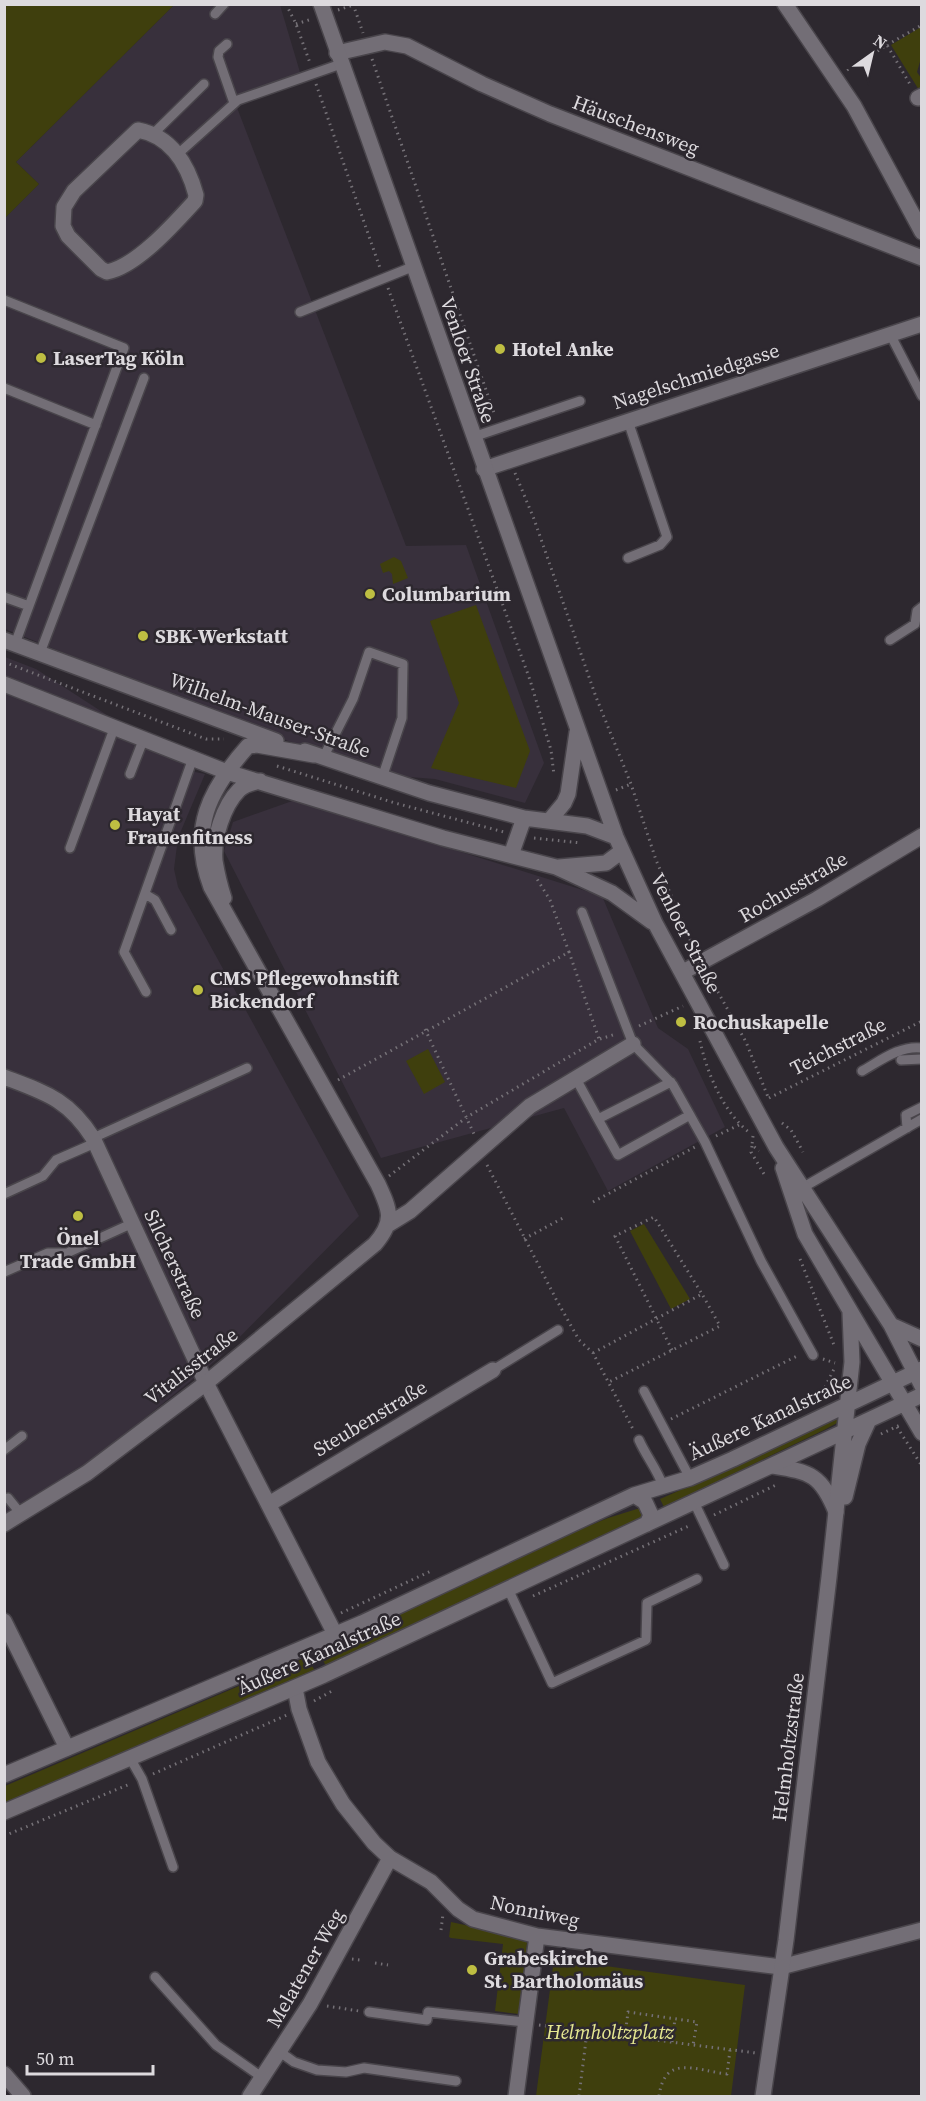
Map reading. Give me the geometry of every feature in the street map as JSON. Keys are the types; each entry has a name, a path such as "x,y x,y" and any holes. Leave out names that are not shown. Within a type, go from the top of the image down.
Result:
{"street":[{"path":"789,6 854,106 921,232"},
{"name":"Venloer Straße","path":"327,8 339,59 619,844 655,923 683,972 768,1149 805,1234 918,1426"},
{"name":"Häuschensweg","path":"339,59 368,45 385,42 407,46 482,84 550,114 921,258"},
{"path":"138,130 152,135 179,153 193,183 195,201 156,240 128,262 114,270 101,270 68,236 63,226 62,215 67,199 138,130"},
{"name":"Nagelschmiedgasse","path":"484,469 921,324"},
{"name":"Wilhelm-Mauser-Straße","path":"10,642 382,778 524,818 587,826 619,844"},
{"path":"4,684 115,726 226,772 443,838 556,867 619,897 655,923"},
{"name":"Venloer Straße","path":"549,821 564,803 568,794 577,729"},
{"path":"319,756 257,745 248,746 226,772 214,794 200,840 202,863 211,887 378,1184 388,1211 389,1224"},
{"path":"228,915 215,859 216,838 226,811 238,791 246,785 261,782"},
{"path":"518,857 524,818"},
{"name":"Rochusstraße","path":"683,972 817,898 921,836"},
{"path":"556,867 606,863 619,844"},
{"name":"Vitalisstraße","path":"4,1524 87,1473 206,1383 375,1244 389,1224 410,1211 530,1106 630,1037"},
{"name":"Silcherstraße","path":"4,1077 53,1095 70,1108 94,1141 206,1383 335,1634"},
{"name":"Venloer Straße","path":"768,1149 802,1188 891,1325 920,1376"},
{"name":"Helmholtzstraße","path":"763,2097 836,1512 852,1362 850,1313"},
{"path":"891,1325 921,1339"},
{"name":"Steubenstraße","path":"269,1504 492,1370"},
{"name":"Äußere Kanalstraße","path":"4,1775 335,1634 634,1495 690,1478 847,1402 891,1383 920,1376"},
{"name":"Äußere Kanalstraße","path":"4,1812 512,1598 647,1524 921,1395"},
{"path":"836,1512 846,1495 858,1444 869,1420"},
{"path":"773,1466 805,1471 823,1486 836,1512"},
{"path":"634,1495 649,1508 651,1515 647,1524"},
{"path":"4,1621 67,1748"},
{"name":"Nonniweg","path":"295,1688 299,1709 318,1762 343,1804 374,1843 390,1858 431,1882 458,1909 473,1920 537,1936 781,1967"},
{"name":"Melatener Weg","path":"250,2097 280,2052 390,1858"},
{"path":"781,1967 921,1930"},
{"path":"516,2097 537,1936"},
{"path":"4,2074 23,2097"}],"lane":[{"path":"215,14 224,4"},
{"path":"227,44 219,51 218,57 234,103"},
{"path":"179,153 234,103 313,73 339,59"},
{"path":"152,135 204,84"},
{"path":"300,312 412,267"},
{"path":"4,300 124,348 29,606 10,642"},
{"path":"890,334 921,396"},
{"path":"40,653 144,378"},
{"path":"4,388 96,425"},
{"path":"473,437 580,402"},
{"path":"628,421 667,537 660,545 628,558"},
{"path":"4,597 29,606"},
{"path":"890,640 915,624 917,611 921,607"},
{"path":"319,756 353,699 369,652 403,664 405,688 402,718 382,778"},
{"path":"70,848 115,726"},
{"path":"130,774 144,738"},
{"path":"146,992 124,952 193,758"},
{"path":"145,894 155,900 171,930"},
{"path":"582,912 630,1037 671,1082 690,1115 761,1261 811,1353"},
{"path":"862,1071 900,1050 911,1047 921,1048"},
{"path":"901,1060 921,1059"},
{"path":"4,1194 43,1176 56,1160 247,1068"},
{"path":"575,1077 618,1155 690,1115"},
{"path":"598,1119 671,1082"},
{"path":"907,1128 906,1115 921,1107"},
{"path":"802,1188 921,1119"},
{"path":"4,1272 48,1253 67,1253 133,1223"},
{"path":"492,1370 558,1330"},
{"path":"644,1392 690,1478"},
{"path":"4,1450 22,1436"},
{"path":"639,1440 648,1459 657,1469 663,1486"},
{"path":"8,1498 21,1514"},
{"path":"694,1502 724,1565"},
{"path":"512,1598 552,1683 646,1640 647,1603 697,1580"},
{"path":"130,1758 142,1779 173,1867"},
{"path":"155,1977 216,2046 263,2079"},
{"path":"369,2012 427,2020 428,2012 525,2023"},
{"path":"280,2052 294,2062 317,2070 346,2072 364,2068 456,2081"}],"path":[{"path":"286,4 296,24 322,105 530,680 551,750 555,787 568,794"},
{"path":"327,8 353,5 500,428"},
{"path":"296,24 311,19"},
{"path":"835,77 921,25"},
{"path":"887,45 920,97"},
{"path":"510,460 534,519 596,697 631,784 656,860 701,962 744,1042 771,1106"},
{"path":"518,857 550,900 599,1039"},
{"path":"323,1088 425,1029 569,952"},
{"path":"378,1184 467,1117 599,1039 630,1037 686,1005 681,996"},
{"name":"Teichstraße","path":"769,1098 921,1021"},
{"path":"425,1029 467,1117"},
{"path":"698,1034 713,1077 739,1125 758,1142"},
{"path":"780,1131 777,1122 783,1123 791,1130 803,1152"},
{"path":"593,1202 739,1125"},
{"path":"753,1136 752,1152 764,1174"},
{"path":"752,1145 757,1149"},
{"path":"493,1178 579,1340 593,1353 639,1440"},
{"path":"609,1382 720,1326 654,1217 615,1236 672,1350"},
{"path":"524,1239 562,1218"},
{"path":"798,1251 837,1352 833,1374 824,1389 808,1406"},
{"path":"593,1353 702,1294"},
{"path":"662,1425 811,1353"},
{"path":"897,1426 921,1466"},
{"path":"858,1444 897,1426 918,1426"},
{"path":"512,1598 703,1520 805,1471"},
{"path":"327,1619 431,1571"},
{"path":"4,1836 142,1779 299,1709 342,1686"},
{"path":"441,1923 441,1930"},
{"path":"375,1963 388,1965"},
{"path":"330,2007 348,2009"},
{"path":"625,2036 628,2012 696,2022 693,2045"},
{"path":"672,2042 675,2019"},
{"path":"525,2023 768,2054"},
{"path":"579,2097 587,2032"},
{"path":"659,2097 662,2079 676,2068 727,2074 730,2049"}],"shaded area":[{"path":"174,5 280,5 302,79 236,105 406,546 466,545 544,763 525,803 435,779 383,775 235,722 5,629 5,218 39,184 16,162"},
{"path":"5,657 36,669 195,772 205,774 178,838 174,869 178,887 359,1216 220,1357 81,1470 5,1517"},
{"path":"295,800 602,896 658,1028 688,1049 725,1127 608,1191 564,1108 381,1158 224,851 233,822"}],"green space":[{"path":"5,4 174,5 16,162 39,184 5,218"},
{"path":"921,27 921,58 917,72 921,78 921,89 919,90 891,45"},
{"path":"394,557 401,561 408,578 393,584 392,574 389,571 383,573 380,564"},
{"path":"476,605 530,751 516,788 431,768 459,703 430,621"},
{"path":"428,1049 445,1082 424,1094 406,1061"},
{"path":"644,1224 690,1299 671,1309 630,1231"},
{"path":"836,1417 840,1418 839,1422 824,1430 664,1507 660,1499 749,1460"},
{"path":"640,1508 644,1511 643,1517 326,1666 318,1651 545,1544 608,1518"},
{"path":"307,1657 315,1671 5,1805 5,1786"},
{"path":"451,1922 525,1938 527,1943 519,2014 495,2011 503,1944 451,1938 449,1937"},
{"name":"Helmholtzplatz","path":"554,1959 745,1985 731,2096 536,2096"}],"place":[{"name":"Hotel Anke","path":"500,349"},
{"name":"LaserTag Köln","path":"41,358"},
{"name":"Columbarium","path":"370,594"},
{"name":"SBK-Werkstatt","path":"143,636"},
{"name":"Hayat Frauenfitness","path":"115,825"},
{"name":"CMS Pflegewohnstift Bickendorf","path":"198,990"},
{"name":"Rochuskapelle","path":"681,1022"},
{"name":"Önel Trade GmbH","path":"78,1216"},
{"name":"Grabeskirche St. Bartholomäus","path":"472,1970"}]}
